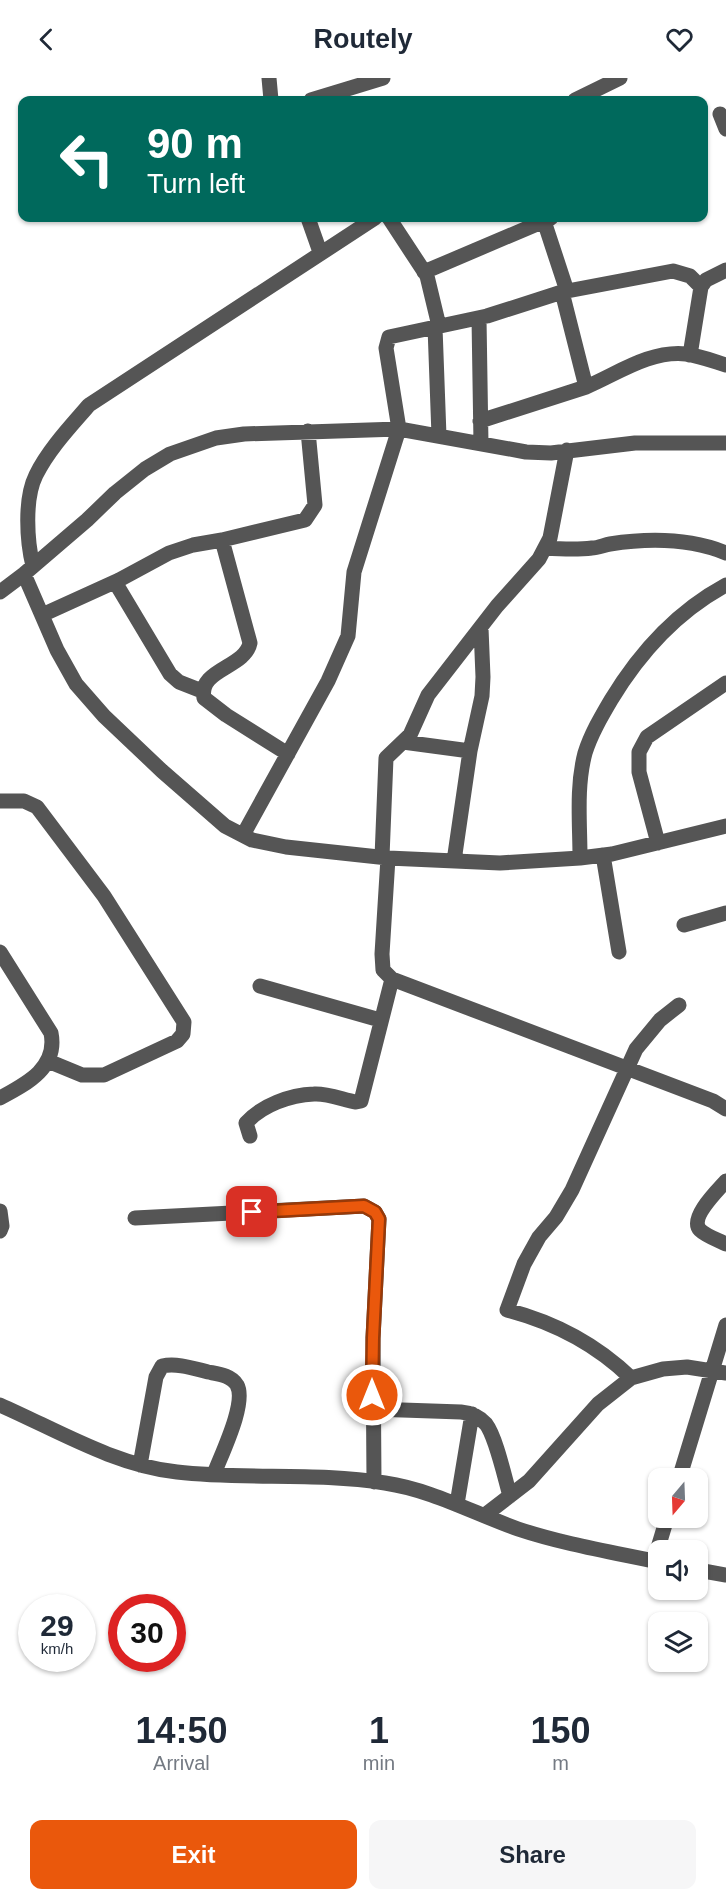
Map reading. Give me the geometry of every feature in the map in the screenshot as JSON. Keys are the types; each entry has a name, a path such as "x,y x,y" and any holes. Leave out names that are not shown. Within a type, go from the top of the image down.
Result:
{"street":[{"path":"269,78 271,96"},
{"path":"324,96 382,78"},
{"path":"583,96 620,78"},
{"path":"720,114 726,129"},
{"path":"310,222 321,252"},
{"path":"369,222 89,405 56,444 34,477 28,512 29,570 42,615 57,650 76,684 104,716 162,771 225,826 252,840 286,847 385,858 500,863 603,855 726,826"},
{"path":"392,222 424,272 437,327 439,436"},
{"path":"424,272 540,222"},
{"path":"548,222 586,387"},
{"path":"690,355 701,287 706,280 726,270"},
{"path":"243,835 340,657 348,636 354,572 399,429 386,341 388,337 479,318 565,291 673,271 690,276 701,287"},
{"path":"479,318 481,444"},
{"path":"480,422 586,387 642,360 665,354 690,355 726,366"},
{"path":"0,592 29,570 145,469 170,454 216,438 244,434 399,429 526,452 551,453 635,443 726,443"},
{"path":"42,615 115,582 169,553 194,545 305,520 315,505 308,431"},
{"path":"567,450 550,538 539,559 428,695 410,735 386,758 383,970 392,979 713,1101 726,1109"},
{"path":"222,540 250,643 249,650 205,682 202,691 204,698 226,716 288,754"},
{"path":"545,548 584,549 610,544 676,540 699,544 726,553"},
{"path":"115,582 170,674 179,682 202,691"},
{"path":"580,858 579,789 585,753 597,723 629,671 652,642 676,619 726,585"},
{"path":"454,861 470,751 482,696 481,628"},
{"path":"658,843 639,772 639,752 647,736 726,683"},
{"path":"403,742 470,751"},
{"path":"0,801 24,801 37,807 48,820 104,896 184,1022 183,1034 177,1041 104,1075 82,1075 48,1061"},
{"path":"603,855 619,952"},
{"path":"684,926 726,913"},
{"path":"0,952 51,1033 54,1046 48,1061 38,1073 23,1086 0,1098"},
{"path":"250,1136 246,1123 254,1114 273,1103 316,1094 361,1101 392,979"},
{"path":"260,986 380,1020"},
{"path":"631,1378 604,1354 555,1327 533,1317 507,1310 524,1264 539,1237 556,1217 572,1190 636,1049 660,1020 679,1005"},
{"path":"726,1181 697,1219 699,1229 726,1244"},
{"path":"135,1218 364,1206 375,1212 379,1219 373,1338 374,1482"},
{"path":"0,1211 2,1226 0,1231"},
{"path":"683,1468 719,1372 726,1325"},
{"path":"140,1465 156,1377 162,1366 172,1364 225,1376 236,1383 240,1392 233,1424 214,1474"},
{"path":"485,1515 529,1481 598,1404 631,1378 663,1369 687,1367 719,1372"},
{"path":"0,1405 112,1456 140,1465 176,1472 325,1477 414,1489 516,1528 558,1541 648,1560"},
{"path":"373,1409 461,1412 479,1418 490,1431 510,1496"},
{"path":"457,1504 472,1414"},
{"path":"708,1572 726,1575"}],"route":[{"path":"252,1212 364,1206 375,1212 379,1219 372,1395"}]}
